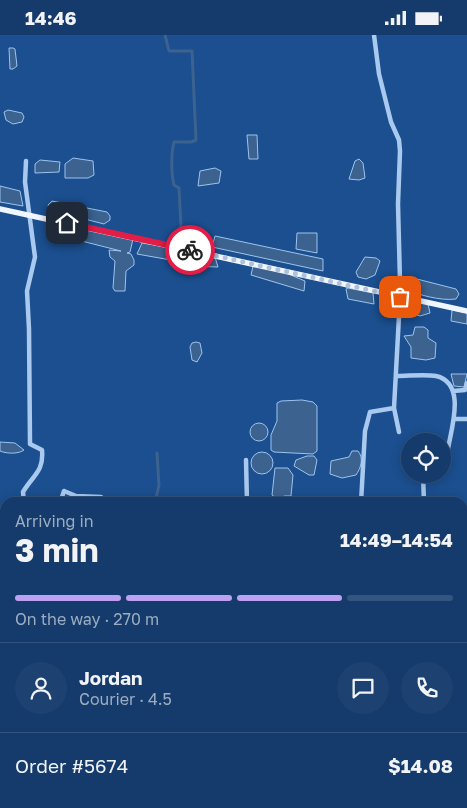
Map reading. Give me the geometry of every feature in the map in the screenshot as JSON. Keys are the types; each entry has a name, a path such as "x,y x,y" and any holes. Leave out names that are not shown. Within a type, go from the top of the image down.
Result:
{"main road":[{"path":"0,209 467,311"}],"street":[{"path":"374,35 379,74 391,122 399,140 400,151 398,204 400,282 394,409 399,432"},
{"path":"23,497 23,492 42,465 42,450 30,444 29,329 26,291 35,257 25,183 26,161"},
{"path":"396,375 435,376 443,379 453,391 454,419 451,434"},
{"path":"453,391 465,390 467,383"},
{"path":"361,497 365,431 370,412 394,409"},
{"path":"454,419 467,419"},
{"path":"246,460 247,497"},
{"path":"423,483 424,497"},
{"path":"62,497 64,491 76,496 101,497"}],"water":[{"path":"9,48 15,49 17,66 13,69 10,69"},
{"path":"8,110 22,113 24,117 22,122 13,124 6,120 4,112"},
{"path":"247,135 257,135 258,159 249,159"},
{"path":"73,158 93,161 94,175 88,178 65,178 65,164"},
{"path":"359,159 363,163 365,178 359,180 349,179 355,161"},
{"path":"40,160 60,162 59,172 35,173 35,164"},
{"path":"215,168 221,171 219,183 198,186 200,171"},
{"path":"0,186 20,191 23,206 0,202"},
{"path":"52,201 107,212 110,220 104,224 50,210 48,205"},
{"path":"53,222 133,239 130,252 127,253 131,254 134,265 126,271 125,291 115,291 113,288 115,261 110,257 109,250 121,251 50,233 47,228"},
{"path":"297,233 317,233 317,253 296,249"},
{"path":"215,236 323,259 323,271 212,247"},
{"path":"142,243 184,250 182,262 137,254"},
{"path":"192,254 215,257 218,267 189,266"},
{"path":"365,257 376,258 380,261 375,275 366,279 358,277 356,272"},
{"path":"253,266 286,273 305,281 304,291 251,275"},
{"path":"413,278 456,289 459,294 456,299 443,299 405,289 403,281"},
{"path":"346,289 373,293 374,304 348,299"},
{"path":"407,300 428,304 430,313 420,316 405,311 404,305"},
{"path":"452,310 467,313 467,324 451,321"},
{"path":"415,327 424,327 428,330 428,338 436,343 435,358 426,360 411,358 411,347 404,336 413,335"},
{"path":"192,343 200,343 202,353 197,362 192,360 190,347"},
{"path":"451,374 467,374 464,387 454,386"},
{"path":"302,400 313,402 317,406 317,451 313,454 274,452 271,450 271,435 277,421 277,403 281,401"},
{"path":"259,423 265,426 268,432 265,438 259,441 253,438 250,432 253,426"},
{"path":"0,442 15,443 24,450 16,453 0,451"},
{"path":"352,451 358,451 361,457 356,475 342,478 330,474 331,461 349,457"},
{"path":"262,452 272,459 273,463 266,473 262,474 252,467 251,463 258,453"},
{"path":"307,456 314,456 317,460 314,475 309,475 294,466 296,460"},
{"path":"275,468 288,468 293,475 291,496 275,497 272,495"}],"waterway":[{"path":"165,35 169,51 192,51 196,140 191,142 174,142 172,158 172,175 174,185 179,188 181,227 184,238"},
{"path":"156,497 159,485 157,453"}],"way so far":[{"path":"190,250 400,297"}],"route":[{"path":"67,223 190,250"}]}
